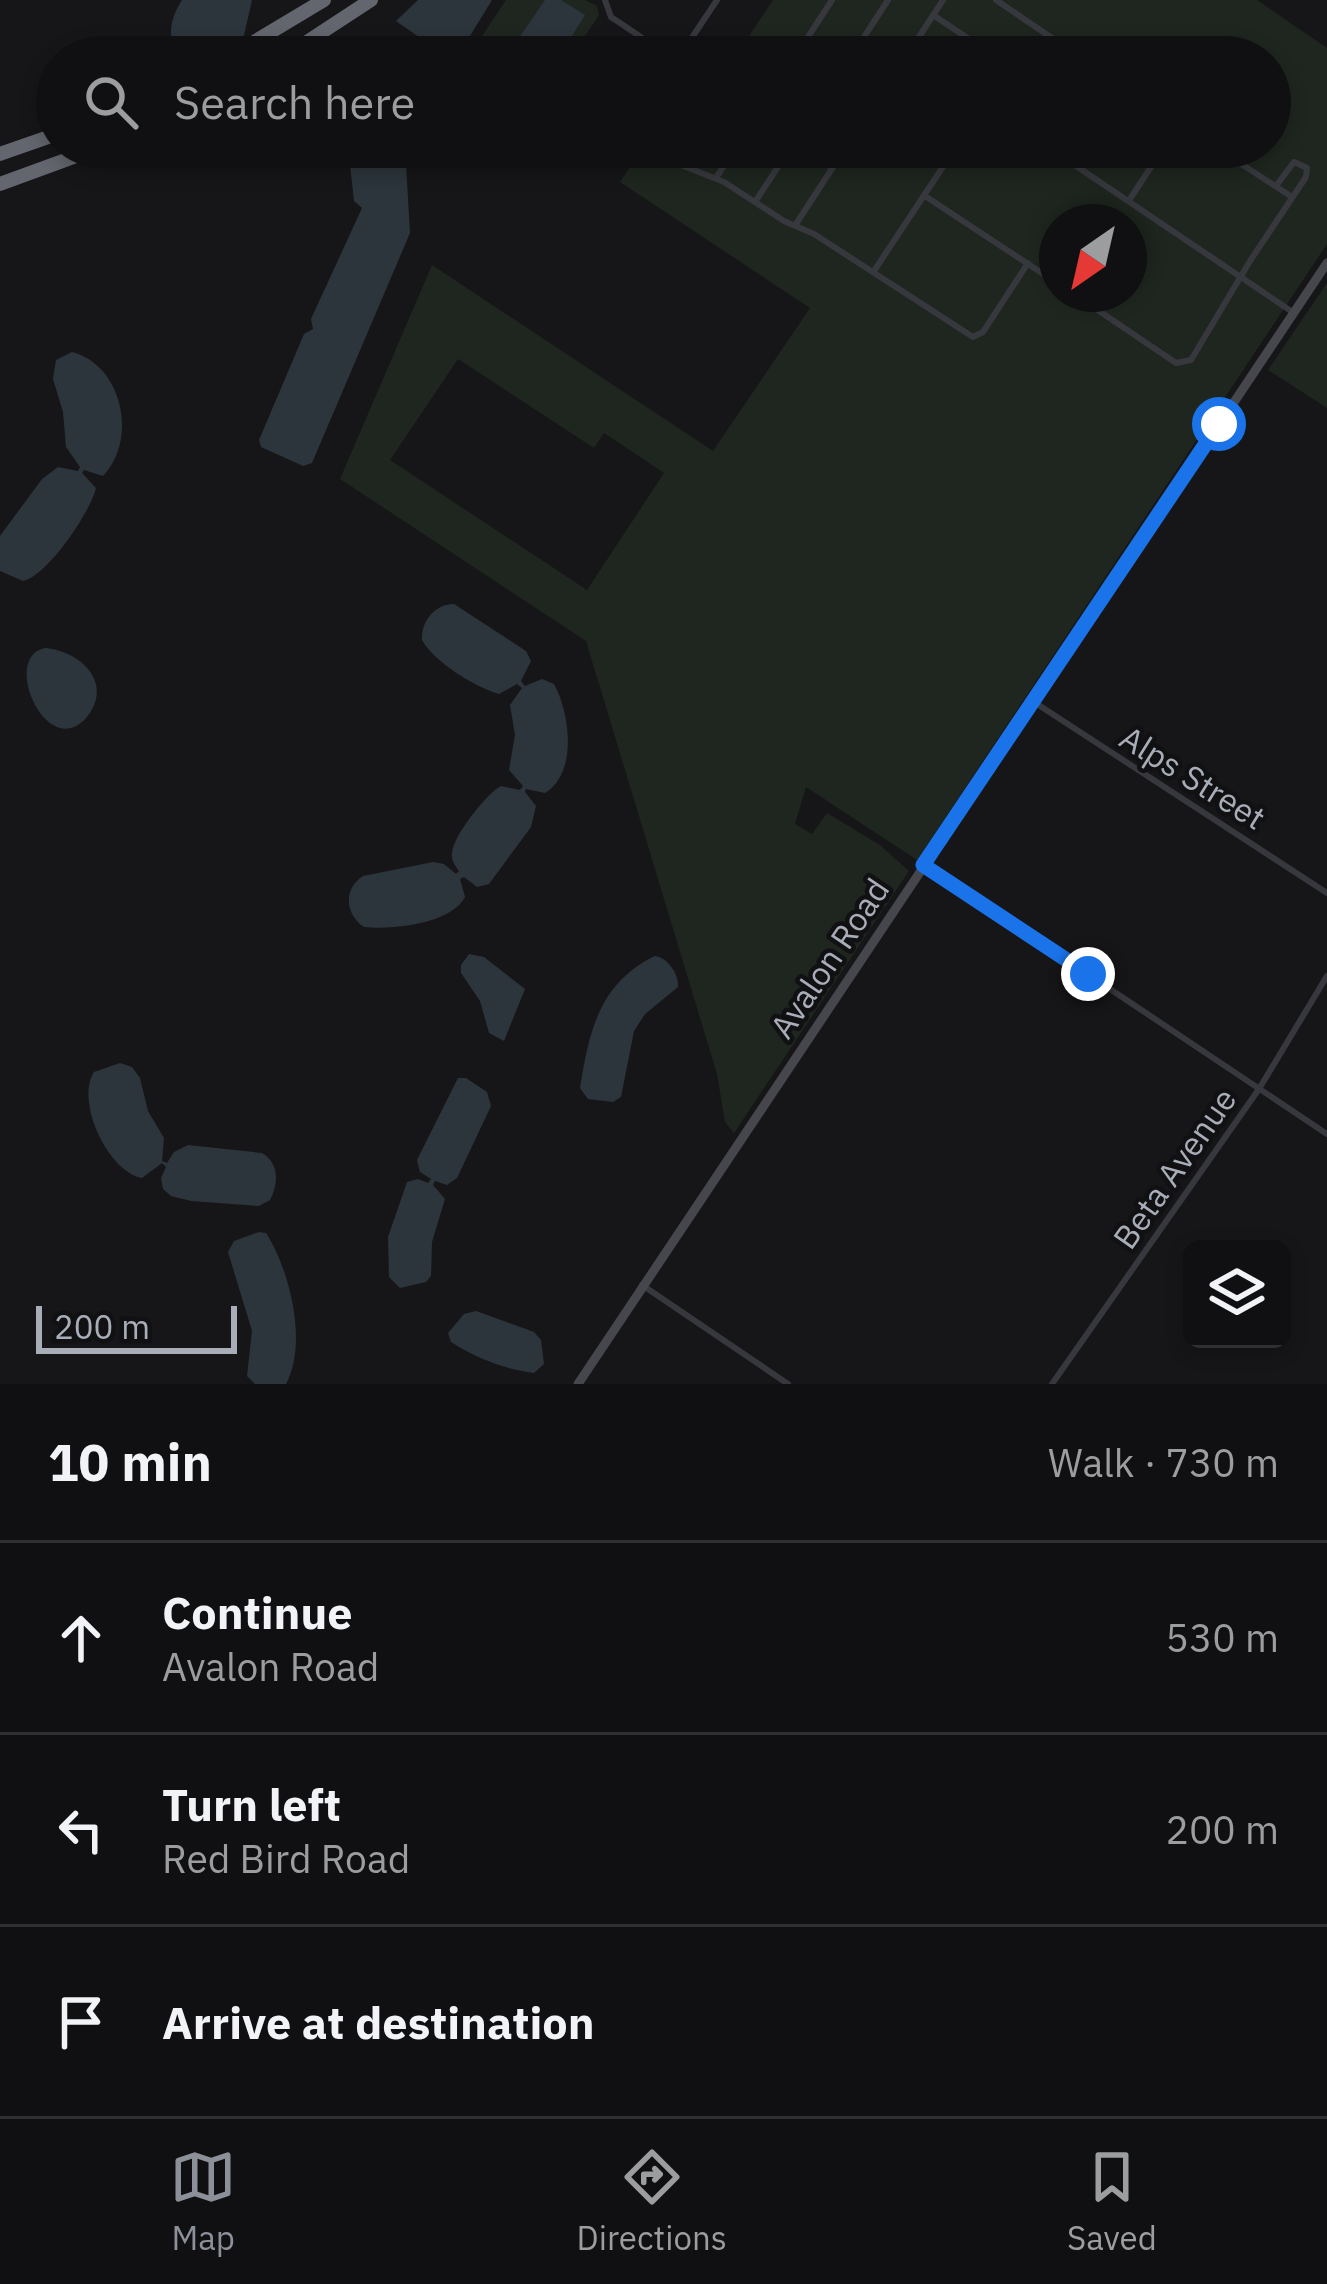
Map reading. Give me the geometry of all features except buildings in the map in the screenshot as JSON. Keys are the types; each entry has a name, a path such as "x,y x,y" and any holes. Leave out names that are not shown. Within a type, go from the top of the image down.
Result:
{"highway":[{"path":"268,36 324,0"},
{"path":"316,36 371,0"},
{"path":"0,154 36,141"},
{"path":"0,184 44,168"}],"main road":[{"name":"Avalon Road","path":"578,1384 1327,263"}],"street":[{"path":"605,0 611,17 638,35"},
{"path":"690,36 717,0"},
{"path":"809,36 832,0"},
{"path":"864,36 888,0"},
{"path":"921,36 943,0"},
{"path":"1002,2 1050,36"},
{"path":"933,15 964,36"},
{"path":"1102,312 1184,364 1191,360 1306,177 1302,163 1291,165"},
{"path":"690,168 796,224 973,337 983,332 1028,263"},
{"path":"716,178 722,168"},
{"path":"755,202 777,168"},
{"path":"796,224 832,168"},
{"path":"874,272 943,168"},
{"path":"1080,168 1294,313"},
{"path":"1129,200 1151,168"},
{"path":"1248,168 1292,197"},
{"path":"1276,186 1288,168"},
{"path":"925,196 1039,271"},
{"name":"Alps Street","path":"1033,701 1327,893"},
{"path":"923,865 1327,1134"},
{"name":"Beta Avenue","path":"1052,1384 1259,1089 1327,976"},
{"path":"642,1285 788,1384"}],"shaded area":[{"path":"182,0 252,0 244,36 172,36"},
{"path":"418,0 492,0 470,36 417,36 396,21"},
{"path":"506,0 585,0 597,6 599,15 585,36 482,36"},
{"path":"545,0 561,0 585,15 572,36 520,36"},
{"path":"773,0 1257,0 1327,48 1327,244 917,860 806,787 795,824 812,834 827,813 880,845 909,871 734,1133 725,1122 717,1074 586,641 340,479 432,265 713,451 810,308 620,182 629,168 1291,168 1291,36 749,36","holes":["458,359 594,448 604,433 664,473 587,590 390,460"]},
{"path":"350,168 406,168 410,233 312,463 303,466 261,447 259,440 304,334 313,329 311,319 362,208 354,201"},
{"path":"1327,283 1327,408 1268,370"},
{"path":"72,352 89,360 113,387 120,405 120,443 103,476 84,470 96,488 85,512 55,556 23,581 0,571 0,536 42,479 58,467 78,471 80,467 66,447 63,412 53,379 56,360"},
{"path":"454,604 526,651 531,661 521,681 525,686 542,679 554,684 567,726 563,772 545,793 526,789 536,806 531,827 489,884 477,887 460,879 465,897 434,919 405,926 364,927 349,902 357,881 433,862 456,874 454,846 472,816 501,786 520,790 523,786 509,770 515,735 510,705 522,688 517,684 499,694 479,686 445,665 422,640 430,615"},
{"path":"45,648 81,662 95,681 94,705 71,728 57,727 44,718 28,686 32,655"},
{"path":"469,954 484,957 525,989 504,1041 489,1033 480,1001 461,973"},
{"path":"655,956 672,967 678,987 645,1014 634,1031 621,1097 613,1102 588,1099 580,1088 600,1011 621,980"},
{"path":"120,1063 132,1067 140,1078 148,1111 164,1138 162,1161 167,1163 174,1152 188,1145 262,1153 276,1174 270,1200 259,1206 191,1201 163,1189 166,1167 162,1163 142,1178 117,1163 98,1134 89,1085 94,1072"},
{"path":"458,1078 487,1092 491,1106 457,1178 447,1185 435,1181 433,1185 445,1199 432,1242 431,1276 426,1282 400,1288 389,1277 388,1237 407,1182 431,1179 420,1172 417,1160"},
{"path":"266,1233 275,1248 293,1307 296,1349 286,1384 255,1384 247,1376 252,1331 228,1252 234,1241"},
{"path":"476,1311 534,1332 541,1340 544,1364 534,1373 512,1369 451,1342 448,1333 464,1314"}],"route":[{"path":"1088,974 923,865 1219,424"}]}
